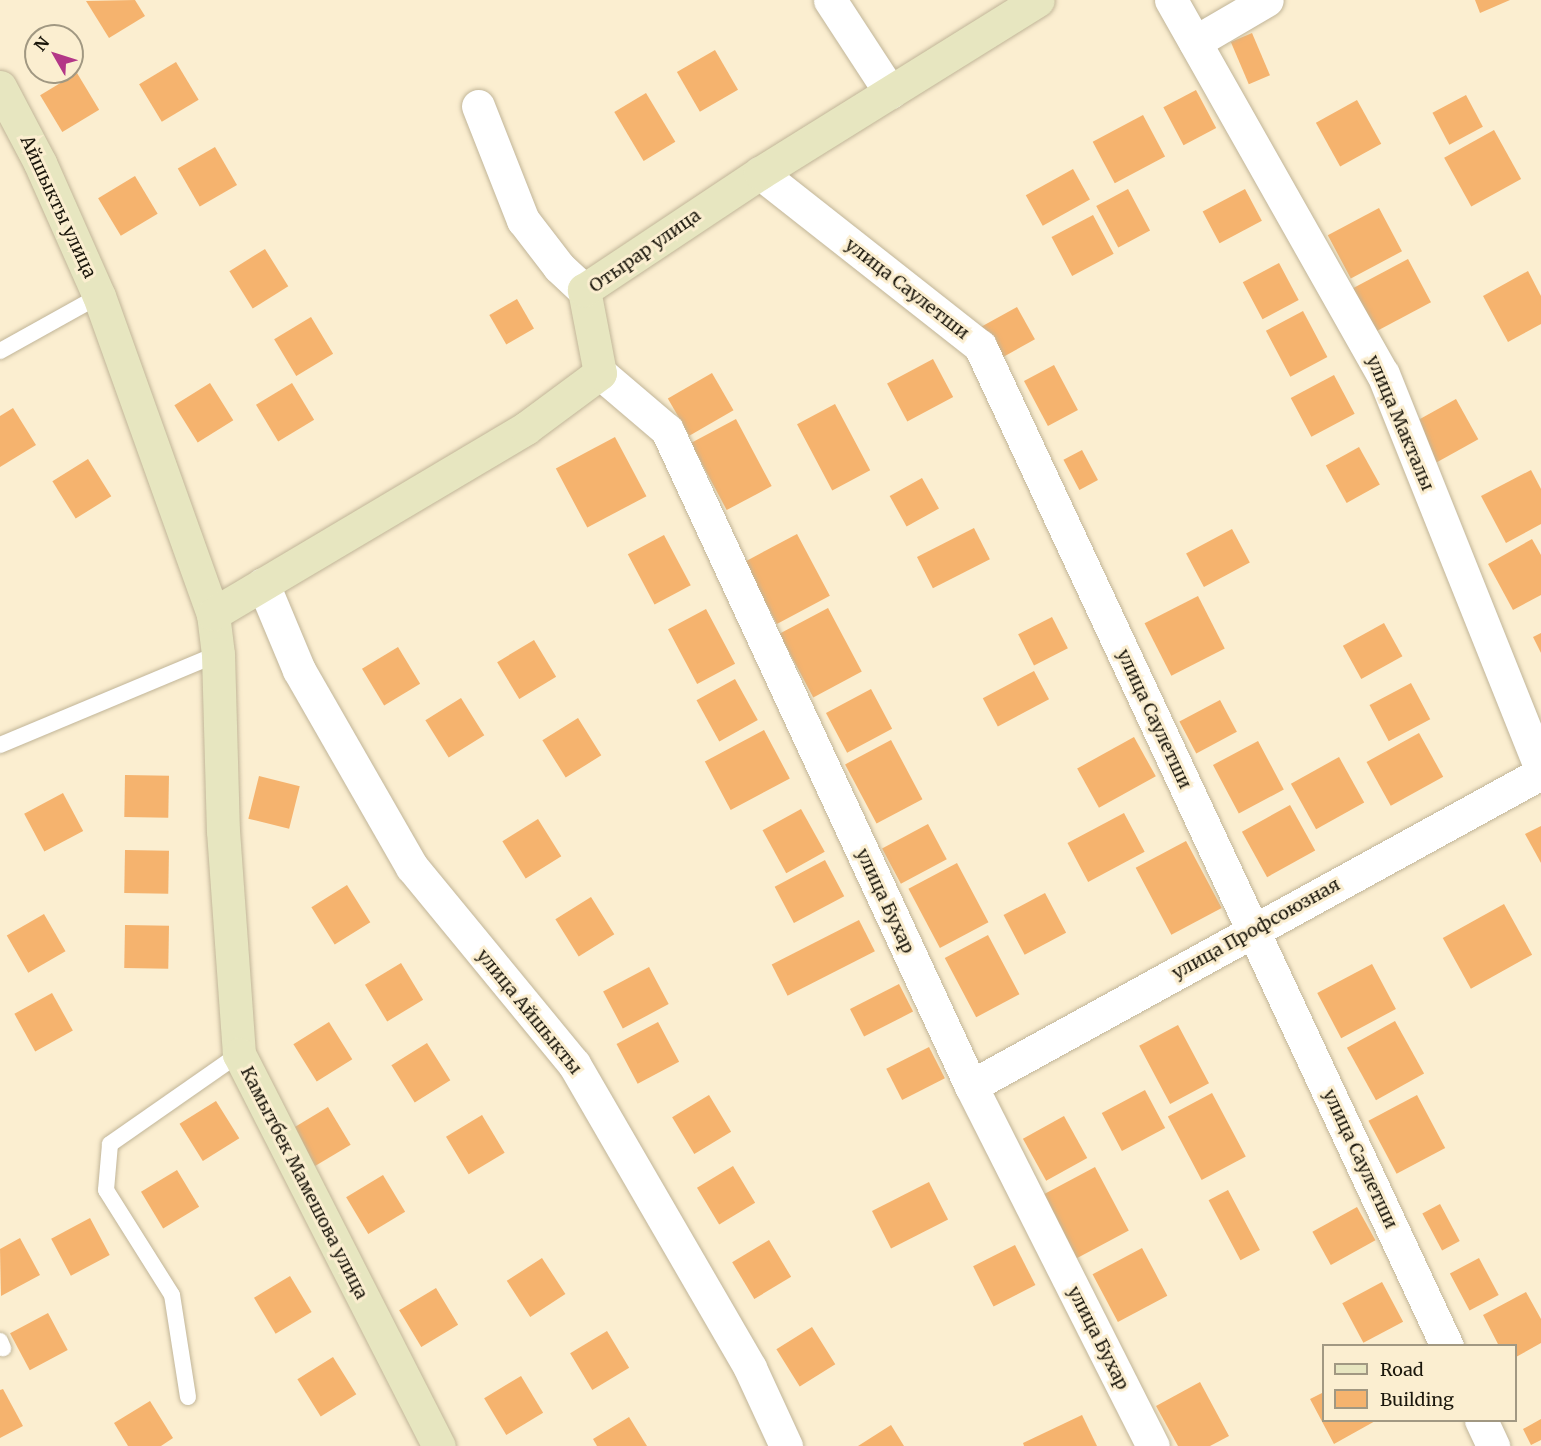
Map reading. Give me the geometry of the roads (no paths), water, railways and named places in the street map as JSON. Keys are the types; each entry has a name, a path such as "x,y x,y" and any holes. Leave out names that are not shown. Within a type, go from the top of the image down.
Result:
{"street":[{"path":"830,0 890,92"},
{"name":"Отырар улица","path":"600,373 584,290 760,173 1038,0"},
{"name":"улица Макталы","path":"1171,0 1383,374 1541,771"},
{"path":"1195,42 1267,0"},
{"name":"Айшыкты улица","path":"0,87 40,164 99,296 213,614"},
{"path":"478,106 523,220 559,267 584,290"},
{"name":"улица Саулетши","path":"760,173 980,346 1446,1344"},
{"path":"213,614 526,428 600,373"},
{"name":"улица Бухар","path":"600,373 667,430 971,1086 1153,1446"},
{"name":"улица Айшыкты","path":"263,584 299,670 412,867 574,1064 750,1368 786,1446"},
{"name":"Камытбек Мамешова улица","path":"213,614 218,654 223,831 238,1054 439,1446"},
{"name":"улица Профсоюзная","path":"971,1086 1541,771"},
{"path":"1483,1422 1493,1446"}],"lane":[{"path":"0,351 99,296"},
{"path":"0,745 218,654"},
{"path":"188,1397 172,1295 106,1190 110,1144 238,1054"}]}
